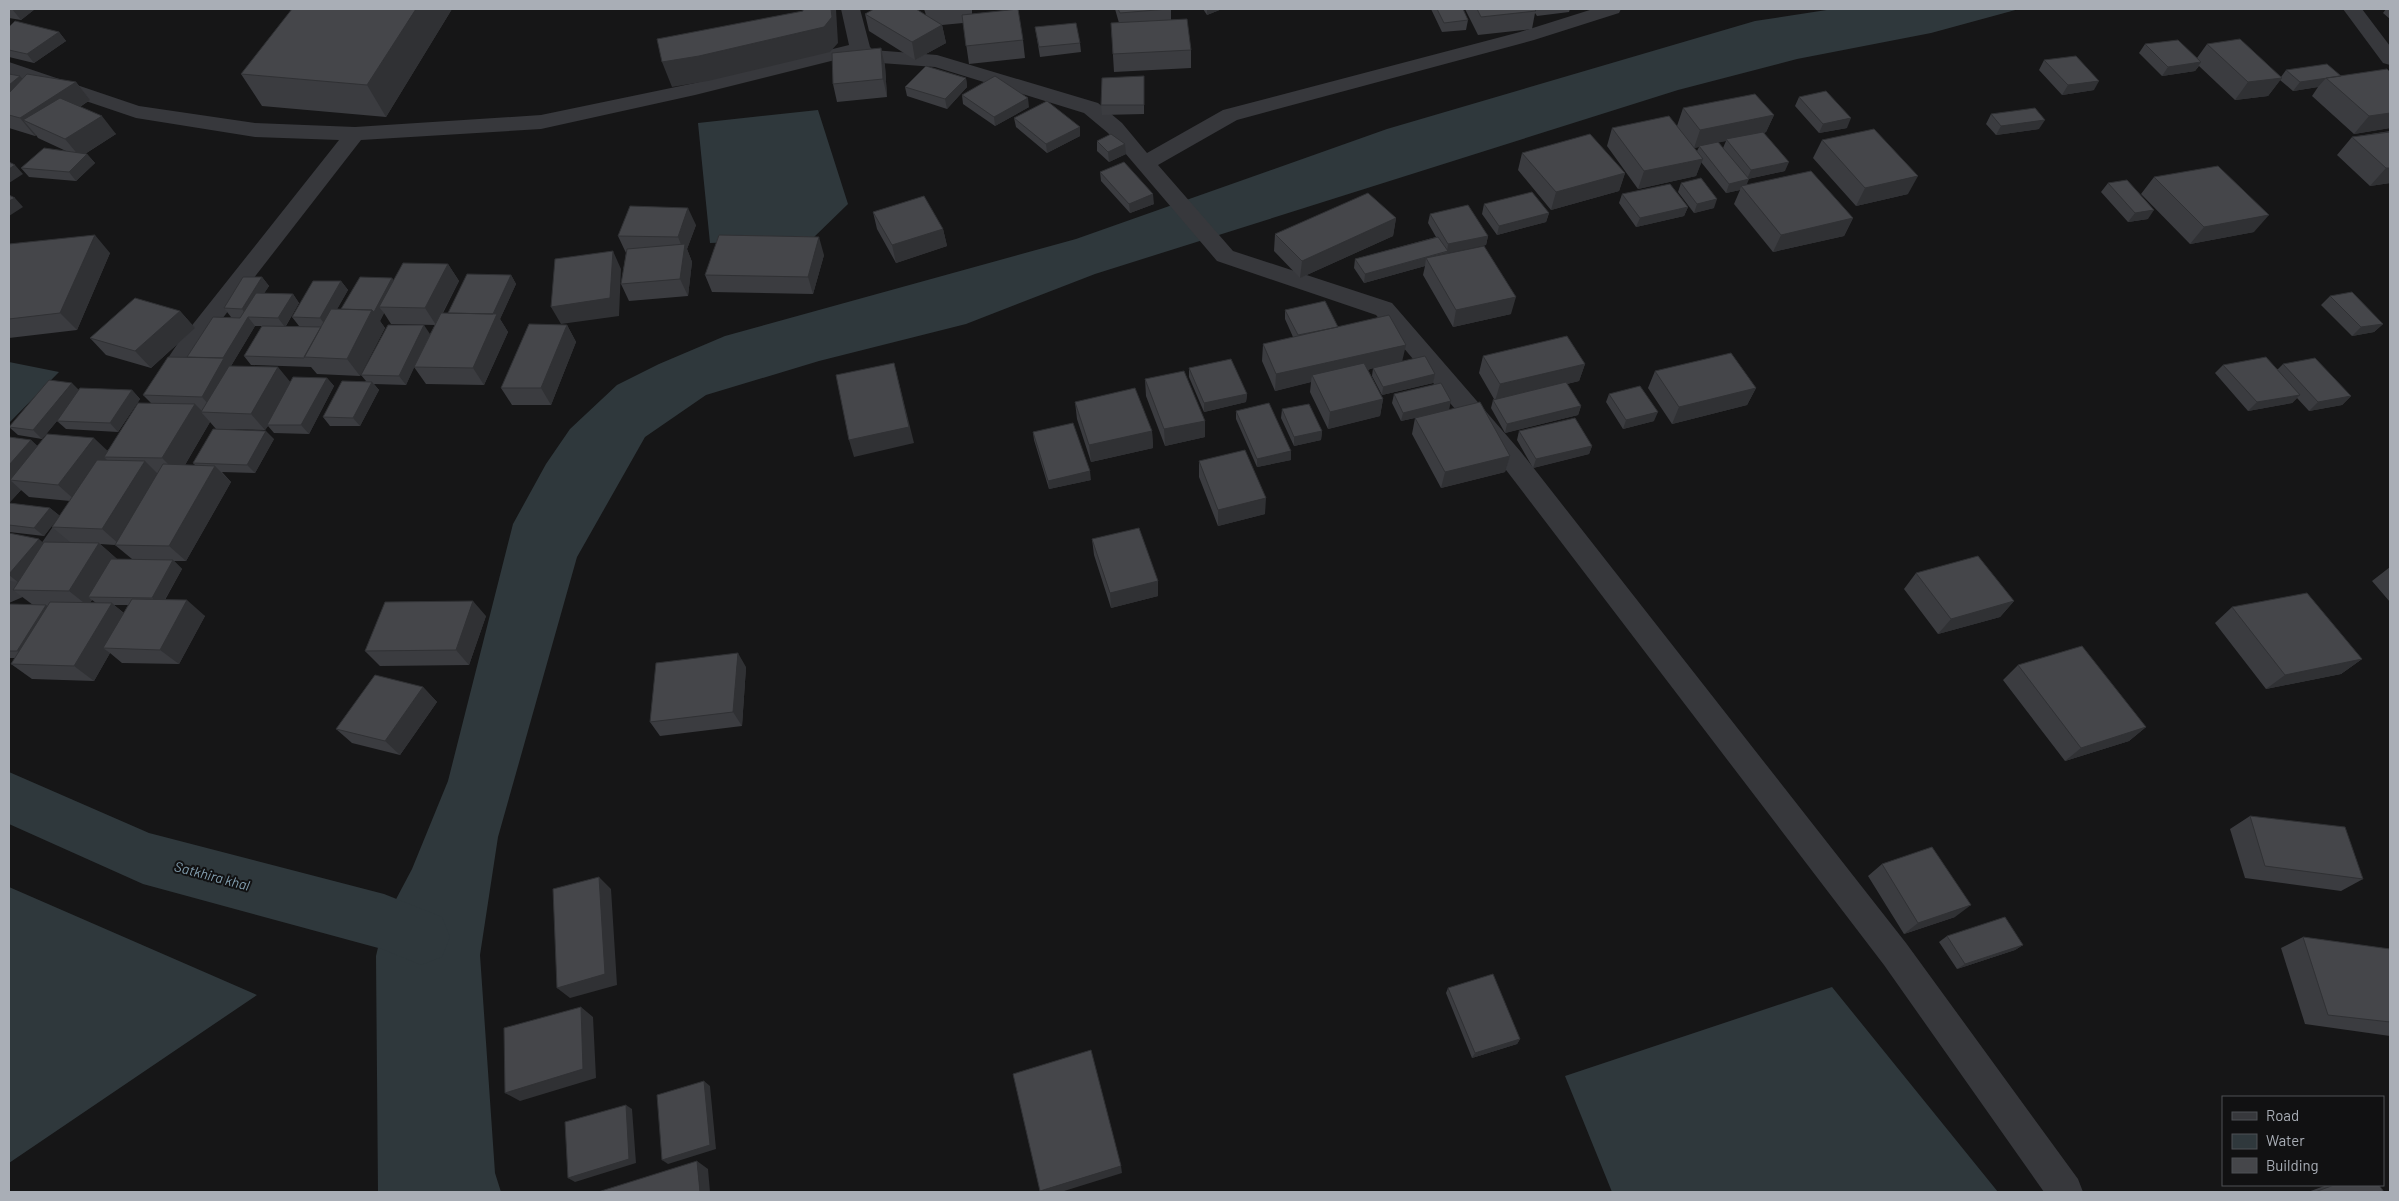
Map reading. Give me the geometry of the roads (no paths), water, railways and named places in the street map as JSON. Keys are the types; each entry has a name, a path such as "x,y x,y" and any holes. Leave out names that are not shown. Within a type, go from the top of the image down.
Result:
{"street":[{"path":"851,9 860,48 867,56 937,61 1090,108 1115,128 1174,199 1226,256 1384,309 1512,459 1883,938 2065,1192"},
{"path":"1145,163 1230,115 1527,36 1612,9"},
{"path":"2352,9 2390,59"},
{"path":"9,68 136,112 255,130 355,134 541,122 695,89 860,48"},
{"path":"147,407 186,349 355,134"},
{"path":"9,592 31,580 98,481"}],"water":[{"path":"1833,9 2019,9 1931,33 1797,59 1678,90 1095,274 966,324 819,361 706,395 645,437 577,557 498,837 480,955 495,1173 501,1192 378,1192 376,956 384,922 412,869 448,781 513,524 546,464 570,429 617,385 659,364 725,336 1076,239 1387,129 1755,21"},
{"path":"818,110 848,204 812,239 710,243 698,123"},
{"path":"9,362 59,372 9,423"},
{"path":"9,887 257,995 9,1163"},
{"path":"1832,987 1998,1192 1612,1192 1565,1076"}],"waterway":[{"name":"Satkhira khal","path":"9,797 143,858 384,922 421,937"}]}
